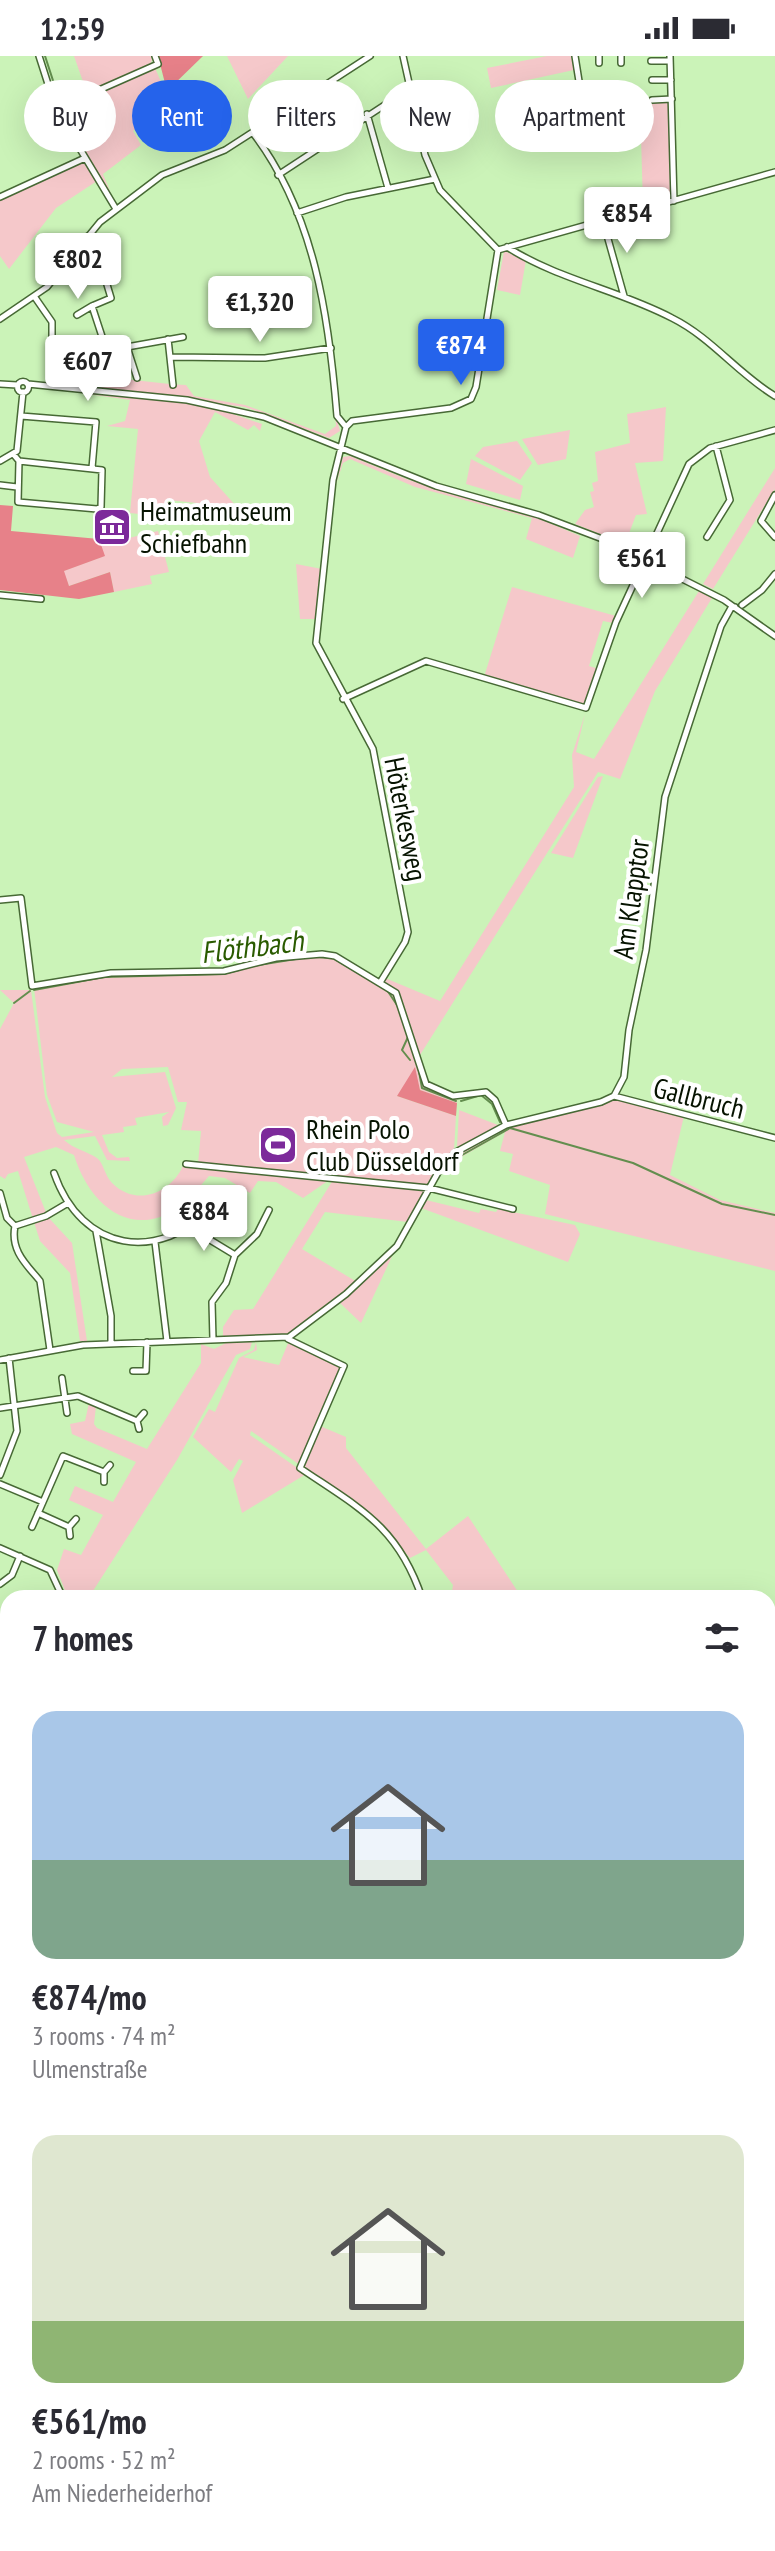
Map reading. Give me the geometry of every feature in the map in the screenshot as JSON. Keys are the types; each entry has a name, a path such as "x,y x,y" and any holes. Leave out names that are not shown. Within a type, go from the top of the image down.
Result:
{"street":[{"path":"39,56 47,80"},
{"path":"116,83 158,64 155,56"},
{"path":"334,80 370,56"},
{"path":"403,56 407,80"},
{"path":"575,56 579,80"},
{"path":"651,61 670,58 674,201"},
{"path":"654,80 671,80"},
{"path":"654,100 672,99"},
{"path":"278,175 315,154 380,106"},
{"path":"367,114 388,188"},
{"path":"0,319 58,276 86,237 116,209 162,175 215,155 248,136"},
{"path":"81,152 116,209"},
{"path":"264,152 297,213 320,284 331,348 337,416 346,427 359,418 451,408 471,399 476,387 498,250 488,236 451,204 435,179 424,152"},
{"path":"0,197 85,158"},
{"path":"498,250 775,172"},
{"path":"297,213 321,203 435,179"},
{"path":"603,221 624,297"},
{"path":"77,315 111,298 96,248 86,237"},
{"path":"507,247 552,271 624,297 687,325 775,396"},
{"path":"34,296 52,322 52,384"},
{"path":"92,306 112,367 111,373 106,374"},
{"path":"107,353 183,337"},
{"path":"168,339 173,385"},
{"path":"127,347 137,378"},
{"path":"172,357 265,358 331,348"},
{"path":"0,384 17,385 22,381 52,384 235,409 340,447 399,473 558,522 645,559 738,606 775,636"},
{"path":"19,461 92,468 104,474 101,507 18,502 19,461 14,455 23,392 28,384"},
{"path":"17,385 23,392"},
{"path":"21,416 96,422 92,468"},
{"name":"Höterkesweg","path":"346,427 333,480 316,641 343,699 373,749 408,932 381,981"},
{"path":"343,699 427,661 586,708 614,626 689,464 716,446 775,430"},
{"path":"707,537 730,500 716,446"},
{"path":"0,461 14,455"},
{"path":"0,485 17,487"},
{"path":"775,495 761,521 775,537"},
{"name":"Am Klapptor","path":"614,1096 624,1077 629,1030 646,950 665,797 721,626 731,608 762,590 775,574"},
{"path":"0,595 41,599"},
{"path":"0,900 21,898 32,986 111,973 224,971 276,958 322,954 335,956 381,981 402,1003 426,1084 453,1096 486,1092 495,1100 506,1125"},
{"path":"287,1338 346,1294 391,1252 453,1154 506,1125 601,1102 614,1096"},
{"name":"Gallbruch","path":"614,1096 775,1138"},
{"path":"186,1164 429,1188 513,1209"},
{"path":"54,1173 68,1203 96,1230 113,1238 155,1242 196,1225 215,1206"},
{"path":"0,1193 7,1217 15,1226 14,1239 26,1266 30,1266 40,1281 50,1350"},
{"path":"15,1226 48,1216 68,1203"},
{"path":"235,1255 246,1248 269,1210"},
{"path":"196,1225 202,1235 235,1255"},
{"path":"96,1230 111,1344"},
{"path":"155,1242 167,1341"},
{"path":"213,1340 212,1304 235,1265 235,1255"},
{"path":"0,1360 50,1350 111,1344 287,1338 344,1366 300,1468 376,1520 408,1559 419,1590"},
{"path":"133,1371 146,1371 147,1342"},
{"path":"0,1475 17,1431 9,1358"},
{"path":"62,1378 67,1413"},
{"path":"0,1408 78,1396 137,1421"},
{"path":"137,1421 144,1413"},
{"path":"137,1421 139,1429"},
{"path":"32,1527 63,1456 104,1472"},
{"path":"104,1482 104,1472 110,1465"},
{"path":"0,1484 43,1502"},
{"path":"38,1513 69,1527"},
{"path":"70,1536 69,1527 76,1519"},
{"path":"0,1548 50,1570 59,1590"},
{"path":"0,1584 12,1575 20,1556"}],"shaded area":[{"path":"74,56 151,56 149,67 116,81 82,80"},
{"path":"158,56 203,56 178,80 164,80"},
{"path":"227,56 288,56 266,80 248,80 248,99"},
{"path":"547,56 571,56 574,70 528,80 495,80 495,87 491,88 487,68"},
{"path":"155,68 160,80 132,80 132,152 103,174 116,206 84,152 116,152 116,85"},
{"path":"668,100 672,196 669,200 606,218 603,216 643,205 641,152 654,152 654,102"},
{"path":"85,161 96,181 56,208 9,269 0,256 0,199"},
{"path":"504,251 526,260 520,295 497,290"},
{"path":"56,343 81,343 81,374 105,374 106,379 186,385 194,396 245,405 325,434 336,426 335,413 340,431 329,438 245,407 57,382"},
{"path":"90,390 210,406 262,424 260,431 254,425 248,430 215,412 199,441 210,477 237,507 168,500 166,517 130,513 138,429 107,426 125,421 130,400 81,393"},
{"path":"666,407 663,461 635,463 647,514 636,515 625,544 575,524 585,510 594,507 590,492 594,491 592,483 598,481 595,452 630,443 627,414"},
{"path":"570,430 566,459 538,465 522,439"},
{"path":"517,441 532,463 520,480 475,456 483,447"},
{"path":"350,456 409,480 533,516 580,536 573,558 526,539 532,518 415,487 350,459 343,463 334,490 343,457"},
{"path":"471,459 523,486 520,500 466,484"},
{"path":"775,468 775,489 713,589 703,584"},
{"path":"0,505 13,506 11,531 99,539 105,556 64,571 69,586 110,572 114,592 79,599 0,590"},
{"path":"158,531 169,572 150,576 152,584 114,592 110,572 69,586 63,571 104,556 99,539 116,541"},
{"path":"296,564 322,569 316,619 300,619"},
{"path":"512,587 616,616 613,623 603,621 589,666 599,669 587,706 484,677"},
{"path":"699,591 712,598 655,691 620,779 598,772 420,1055 403,1002 385,983 385,978 440,1001 574,787 572,755 585,714 576,752 594,759"},
{"path":"603,776 573,858 551,853 598,777"},
{"path":"334,957 395,994 424,1086 457,1099 457,1103 420,1090 417,1078 397,1096 456,1116 454,1150 423,1190 408,1222 325,1212 302,1249 357,1282 290,1335 223,1336 223,1327 234,1310 253,1309 333,1180 198,1164 201,1131 181,1130 187,1102 178,1102 168,1067 122,1069 112,1077 165,1072 176,1108 168,1125 163,1126 162,1117 169,1112 135,1118 137,1125 123,1127 124,1132 102,1135 109,1152 117,1158 129,1157 130,1161 107,1160 95,1136 64,1140 97,1158 112,1183 121,1190 142,1196 152,1194 170,1184 183,1166 329,1180 303,1198 276,1182 258,1181 250,1193 225,1178 209,1176 178,1208 160,1217 143,1220 127,1218 100,1201 80,1172 74,1155 56,1147 24,1157 47,1215 33,1219 18,1171 8,1174 5,1179 0,1176 0,1029 14,1003 0,990 31,990 45,1097 57,1133 62,1137 94,1132 57,1122 47,1095 34,988 102,975 224,973 269,961"},
{"path":"415,1067 420,1090 457,1103 456,1116 397,1096"},
{"path":"615,1099 684,1116 670,1175 720,1200 775,1213 775,1271 545,1214 550,1185 509,1171 513,1154 500,1151 505,1132 456,1160 451,1158 501,1128"},
{"path":"459,1110 498,1125 457,1146"},
{"path":"426,1200 479,1213 481,1209 496,1212 498,1209 575,1225 580,1234 568,1262 421,1208"},
{"path":"48,1217 72,1243 87,1341 80,1341 70,1273 40,1241 34,1222"},
{"path":"394,1252 361,1323 340,1303"},
{"path":"289,1341 341,1367 300,1465 251,1431 250,1435 306,1474 242,1513 233,1480 243,1461 239,1459 231,1472 193,1437 209,1409 215,1412 239,1358 254,1350 256,1342 257,1350 243,1357 279,1365"},
{"path":"252,1342 250,1349 236,1355 177,1460 94,1590 65,1590 57,1570 64,1549 81,1555 103,1515 69,1500 75,1486 113,1502 136,1462 72,1434 70,1424 85,1421 89,1403 96,1406 94,1424 97,1428 147,1449 201,1363 201,1344 214,1349 226,1343"},
{"path":"320,1426 346,1437 346,1448 426,1549 468,1516 517,1590 452,1590 453,1585 426,1550 410,1558 373,1515 302,1466"}],"waterway":[{"path":"45,56 53,80"},
{"name":"Flöthbach","path":"316,957 333,958 378,985"},
{"name":"Flöthbach","path":"253,966 302,958"},
{"name":"Flöthbach","path":"34,990 104,977 223,974 239,970"},
{"name":"Flöthbach","path":"387,990 399,1008"},
{"name":"Flöthbach","path":"14,1003 30,991"},
{"name":"Flöthbach","path":"408,1037 402,1050 410,1060"},
{"name":"Flöthbach","path":"418,1066 422,1088 456,1101"},
{"name":"Flöthbach","path":"461,1101 481,1095 492,1104 500,1122"},
{"name":"Flöthbach","path":"455,1159 510,1128 633,1163 722,1204 775,1215"}],"place":[{"name":"Heimatmuseum Schiefbahn","path":"112,527"},
{"name":"Rhein Polo Club Düsseldorf","path":"278,1145"}]}
